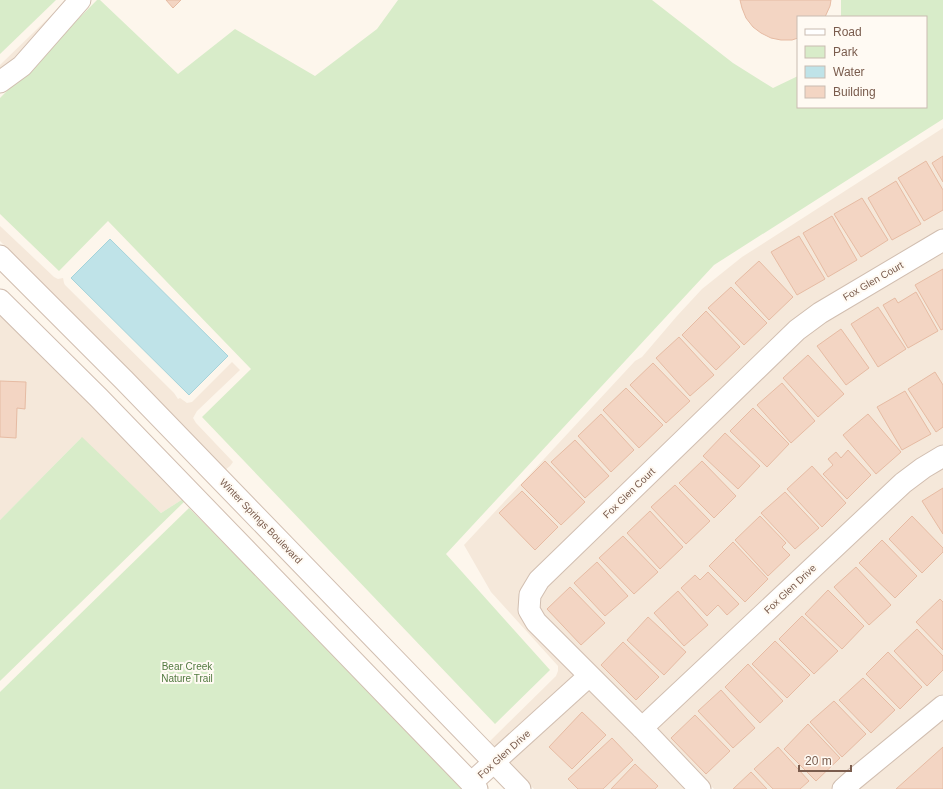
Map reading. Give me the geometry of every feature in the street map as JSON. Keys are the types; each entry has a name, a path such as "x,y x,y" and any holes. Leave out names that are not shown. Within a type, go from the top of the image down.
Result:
{"street":[{"path":"0,82 22,66 80,0"},
{"name":"Fox Glen Court","path":"700,789 642,728 536,622 529,610 530,595 539,580 796,330 820,313 943,240"},
{"name":"Winter Springs Boulevard","path":"0,256 124,380 520,789"},
{"path":"0,300 99,398 474,786"},
{"name":"Fox Glen Drive","path":"642,728 903,483 923,468 943,456"},
{"name":"Fox Glen Drive","path":"474,786 494,763 589,676"},
{"path":"844,789 943,706"}],"shaded area":[{"path":"67,0 0,87 0,65"},
{"path":"943,128 943,229 816,304 533,574 529,630 576,677 496,749 489,742 556,676 558,666 491,592 464,545 635,361 642,357 702,289 742,257"},
{"path":"0,226 54,277 58,279 63,278 65,285 174,393 178,399 180,398 187,403 192,402 232,362 240,370 197,411 193,418 233,462 230,466 225,470 0,241"},
{"path":"943,251 943,445 919,459 643,715 544,616 539,607 539,597 546,586 802,337 824,321"},
{"path":"0,314 93,406 183,499 161,513 81,438 0,520"},
{"path":"943,467 943,694 855,767 831,789 714,789 655,728 909,490"},
{"path":"588,690 635,735 686,789 534,789 508,762"},
{"path":"943,718 943,789 857,789"}],"green space":[{"path":"0,0 56,0 0,54"},
{"path":"97,0 100,0 178,74 235,29 315,76 377,29 398,0 652,0 733,63 773,88 797,76 797,108 927,108 927,16 841,16 841,0 943,0 943,119 714,265 446,554 550,670 495,724 202,417 251,369 108,221 59,271 0,214 0,98"},
{"path":"82,437 161,513 183,499 185,501 0,681 0,520"},
{"name":"Bear Creek Nature Trail","path":"189,508 462,789 0,789 0,692"}],"water":[{"path":"110,239 228,356 189,395 71,278"}],"building":[{"path":"166,0 181,0 173,8"},
{"path":"740,0 831,0 825,16 797,16 797,38 792,40 771,38 761,33 753,27 746,18"},
{"path":"943,156 943,182 932,163"},
{"path":"926,161 943,190 943,210 924,221 898,178"},
{"path":"896,181 921,224 892,240 868,198"},
{"path":"862,198 888,240 861,257 834,214"},
{"path":"832,216 857,260 828,277 803,233"},
{"path":"799,236 825,279 797,295 771,252"},
{"path":"759,261 793,297 769,320 735,283"},
{"path":"943,269 943,329 941,330 915,285"},
{"path":"731,287 767,323 744,345 708,308"},
{"path":"916,292 938,331 908,348 883,305 895,298 898,303"},
{"path":"878,307 906,349 878,367 851,324"},
{"path":"706,311 740,347 716,370 682,335"},
{"path":"841,329 869,368 846,385 817,346"},
{"path":"679,337 714,375 690,396 656,358"},
{"path":"808,355 844,394 818,417 783,378"},
{"path":"653,363 690,401 666,423 630,385"},
{"path":"935,372 943,385 943,427 936,432 908,389"},
{"path":"0,381 26,382 25,409 17,408 16,438 0,437"},
{"path":"782,383 815,421 791,443 757,405"},
{"path":"626,388 663,425 639,448 603,410"},
{"path":"905,391 931,434 902,450 877,407"},
{"path":"753,408 789,444 767,467 730,431"},
{"path":"601,414 634,450 611,472 578,436"},
{"path":"868,414 901,452 876,474 843,435"},
{"path":"725,433 760,466 738,489 703,456"},
{"path":"575,440 609,476 585,498 551,462"},
{"path":"848,450 871,475 847,499 823,474 833,465 828,459 836,452 841,458"},
{"path":"545,461 585,502 561,525 521,485"},
{"path":"702,461 736,496 714,518 679,483"},
{"path":"812,466 846,503 822,527 787,489"},
{"path":"675,485 710,521 686,544 651,507"},
{"path":"943,488 943,534 922,501"},
{"path":"522,491 558,527 535,550 499,513"},
{"path":"785,492 819,528 795,549 761,513"},
{"path":"650,511 683,547 660,569 627,533"},
{"path":"760,516 786,543 782,547 790,555 768,576 735,540"},
{"path":"912,516 943,548 943,552 922,573 889,539"},
{"path":"623,536 658,572 634,594 599,558"},
{"path":"882,540 917,576 895,598 859,563"},
{"path":"733,542 768,579 745,602 709,566"},
{"path":"597,562 628,596 605,616 574,583"},
{"path":"856,567 891,605 869,625 834,587"},
{"path":"708,572 739,604 727,615 718,605 707,616 681,588 695,575 700,580"},
{"path":"570,587 605,623 581,645 547,609"},
{"path":"828,590 864,626 842,649 805,614"},
{"path":"678,591 708,625 684,646 654,613"},
{"path":"940,599 943,602 943,650 916,622"},
{"path":"802,616 838,651 814,674 779,639"},
{"path":"648,617 686,652 664,675 627,640"},
{"path":"917,629 943,656 943,670 927,686 894,651"},
{"path":"775,641 810,675 787,698 752,664"},
{"path":"623,642 659,677 636,700 601,665"},
{"path":"888,652 922,687 900,709 866,674"},
{"path":"748,664 783,701 760,723 725,687"},
{"path":"863,678 895,710 871,733 839,700"},
{"path":"721,690 755,728 733,748 698,711"},
{"path":"834,701 866,734 842,757 810,722"},
{"path":"582,712 606,735 572,769 549,747"},
{"path":"695,715 730,751 706,774 671,738"},
{"path":"808,724 840,758 816,781 784,749"},
{"path":"612,738 633,760 603,789 578,789 568,779"},
{"path":"778,747 809,781 800,789 773,789 754,769"},
{"path":"943,747 943,789 896,789"},
{"path":"635,764 658,786 655,789 611,789"},
{"path":"751,772 767,789 733,789"}]}
